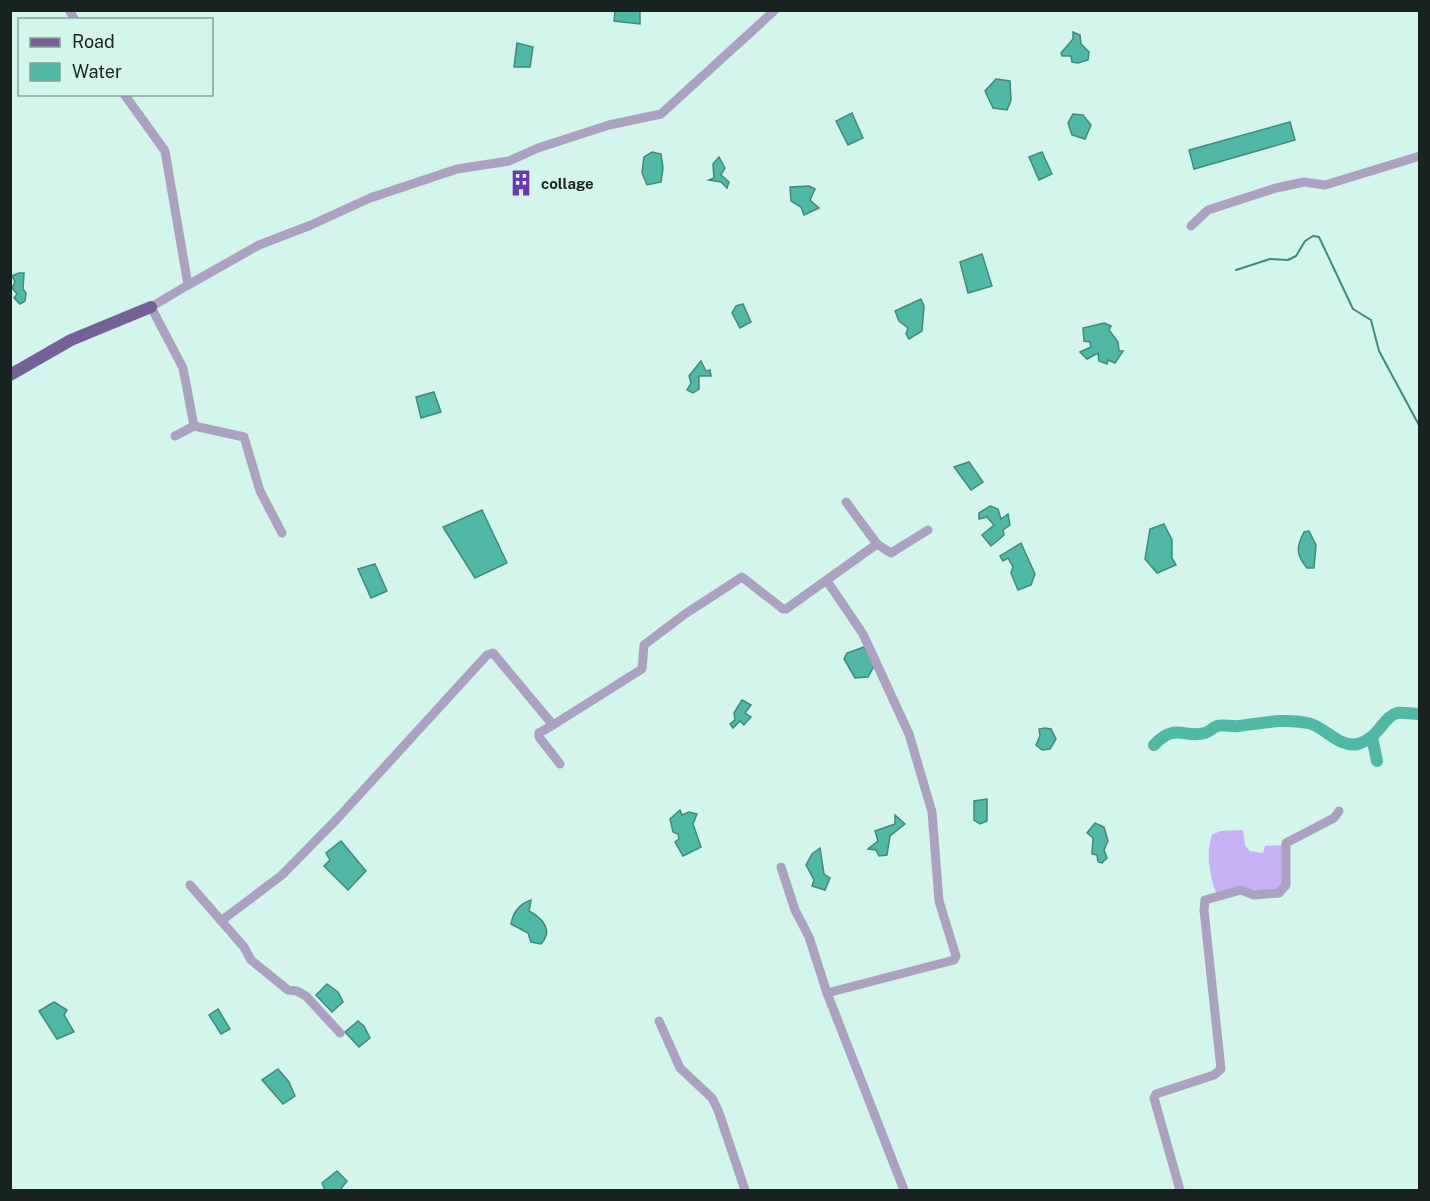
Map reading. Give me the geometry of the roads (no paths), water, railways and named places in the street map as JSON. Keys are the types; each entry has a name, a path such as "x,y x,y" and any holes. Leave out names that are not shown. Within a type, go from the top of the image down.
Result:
{"main road":[{"path":"10,375 71,340 151,307"}],"street":[{"path":"194,426 183,368 151,307 259,245 311,225 370,198 457,169 509,161 538,148 609,124 661,114 775,10"},
{"path":"125,96 165,151 189,285"},
{"path":"1191,226 1208,210 1276,188 1304,182 1326,185 1419,156"},
{"path":"175,436 194,426 244,437 260,491 282,533"},
{"path":"846,501 877,544 893,553 928,530"},
{"path":"560,764 539,737 539,733 642,669 644,645 742,577 783,609 790,607 877,544"},
{"path":"827,580 863,634 909,734 932,812 939,901 956,956 950,963 827,993"},
{"path":"221,921 282,875 337,819 487,654 493,653 553,725"},
{"path":"1180,1191 1154,1098 1161,1092 1214,1075 1221,1069 1204,910 1205,900 1241,890 1254,895 1279,893 1286,885 1286,843 1334,818 1340,811"},
{"path":"781,867 795,910 809,937 827,993 904,1191"},
{"path":"190,885 244,947 251,960 288,990 297,991 306,996 340,1033"},
{"path":"659,1021 680,1068 712,1098 746,1191"}],"water":[{"path":"615,11 640,11 640,24 614,21"},
{"path":"1073,32 1080,35 1081,44 1089,52 1088,60 1078,63 1072,62 1071,56 1062,56 1061,53 1073,39"},
{"path":"517,43 533,47 530,67 514,67"},
{"path":"996,79 1010,81 1011,100 1007,110 993,108 985,91"},
{"path":"852,113 863,138 848,145 836,121"},
{"path":"1073,114 1083,115 1091,125 1085,139 1072,135 1068,123"},
{"path":"1290,122 1295,140 1194,169 1189,150"},
{"path":"652,152 661,154 663,168 661,182 647,185 642,173 644,157"},
{"path":"1042,152 1052,174 1039,180 1029,157"},
{"path":"719,157 725,168 721,175 729,182 727,188 721,182 709,180 714,178 713,164"},
{"path":"809,186 815,189 810,200 819,208 804,215 801,207 791,201 790,187"},
{"path":"982,254 992,286 968,293 960,262"},
{"path":"24,273 23,289 26,293 25,301 20,304 14,298 17,294 12,288 15,282 12,276"},
{"path":"921,299 924,306 922,331 909,339 906,334 908,328 899,321 895,311"},
{"path":"743,304 751,322 740,328 732,313 736,306"},
{"path":"1104,323 1111,326 1109,330 1118,342 1119,351 1123,351 1115,363 1108,360 1107,364 1099,361 1098,353 1087,359 1080,352 1091,347 1090,342 1084,341 1083,328"},
{"path":"701,361 706,371 710,370 711,376 699,376 699,389 693,393 687,390 691,383 689,376"},
{"path":"434,392 441,412 421,418 416,397"},
{"path":"969,462 983,482 971,490 954,467"},
{"path":"990,506 998,509 1001,519 1008,514 1010,525 1003,530 1004,535 991,546 982,535 994,525 987,517 979,519 979,513"},
{"path":"482,510 507,563 475,578 443,527"},
{"path":"1164,524 1172,540 1172,558 1176,565 1157,573 1145,559 1150,529"},
{"path":"1309,531 1316,545 1314,568 1307,568 1298,551 1304,532"},
{"path":"1021,543 1035,574 1031,585 1018,590 1011,573 1013,567 1008,558 1003,561 1000,556"},
{"path":"375,564 387,591 371,598 358,569"},
{"path":"864,647 874,666 868,677 855,678 844,659 847,653"},
{"path":"742,700 751,705 745,713 751,717 744,725 740,721 733,728 730,724 735,720 734,713"},
{"path":"1039,729 1051,729 1056,739 1050,749 1042,750 1036,745 1040,736"},
{"path":"987,799 987,821 980,824 974,820 974,801"},
{"path":"680,810 682,815 689,812 697,814 693,824 701,847 683,856 675,842 679,839 678,834 673,832 670,819"},
{"path":"895,815 905,824 890,836 887,855 879,856 876,850 868,849 878,841 875,831 895,824"},
{"path":"1095,823 1104,827 1108,841 1104,850 1107,858 1102,863 1098,862 1097,855 1092,854 1093,838 1087,833"},
{"path":"341,841 366,871 348,890 324,866 330,860 326,853"},
{"path":"820,848 824,874 830,878 825,890 812,886 814,880 806,865 812,854"},
{"path":"531,900 529,911 542,921 546,929 545,939 541,944 531,942 528,933 511,924 517,909"},
{"path":"327,984 338,992 343,1002 332,1012 316,995"},
{"path":"54,1002 67,1010 64,1015 74,1032 57,1039 39,1011"},
{"path":"218,1009 230,1029 221,1034 209,1015"},
{"path":"358,1021 364,1026 370,1038 359,1047 345,1032"},
{"path":"278,1069 289,1082 295,1096 283,1104 262,1080"},
{"path":"337,1171 347,1181 340,1190 325,1190 322,1183"}],"waterway":[{"path":"1236,270 1270,259 1288,260 1296,256 1305,241 1313,236 1319,237 1353,309 1371,320 1379,351 1420,427"},
{"path":"1154,745 1168,734 1198,734 1219,725 1236,726 1282,721 1308,723 1344,743 1358,744 1376,733 1392,715 1397,713 1420,714"},
{"path":"1372,737 1377,761"}],"place":[{"name":"collage","path":"521,183"}]}
